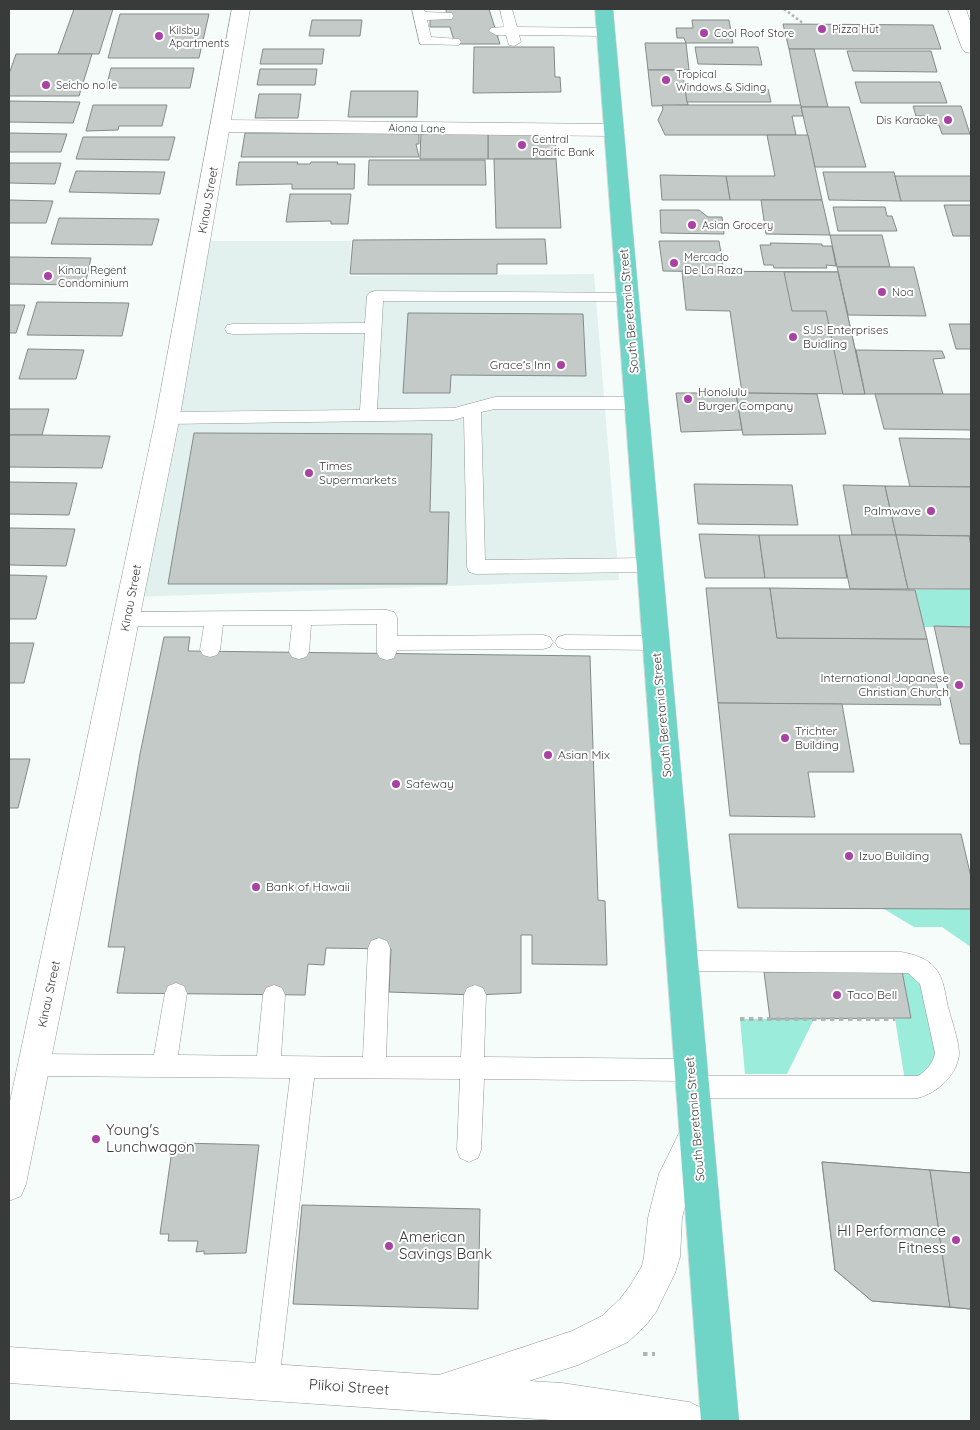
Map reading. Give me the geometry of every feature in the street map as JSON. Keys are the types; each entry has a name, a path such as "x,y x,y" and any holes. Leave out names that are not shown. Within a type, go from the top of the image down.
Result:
{"main road":[{"name":"Kinau Street","path":"9,1184 127,620 167,418 221,126 240,9"},
{"name":"South Beretania Street","path":"604,9 720,1421"},
{"path":"957,9 971,48"},
{"name":"Aiona Lane","path":"221,126 614,130"},
{"path":"438,1393 578,1347 615,1329 633,1312 650,1288 657,1273 662,1258 665,1218 676,1174 696,1134"},
{"name":"Piikoi Street","path":"9,1365 438,1393 562,1412 689,1421"}],"lane":[{"path":"447,16 419,12 425,41 452,36"},
{"path":"491,15 507,12 514,42 497,36"},
{"path":"511,31 606,32"},
{"path":"368,415 375,296 627,296"},
{"path":"233,329 373,328"},
{"path":"167,418 454,414 495,403 637,403"},
{"path":"472,408 476,568 650,565"},
{"path":"298,652 302,618"},
{"path":"127,620 387,618 387,648 453,648 543,642"},
{"path":"210,650 214,619"},
{"path":"565,642 656,643"},
{"path":"374,1068 379,948"},
{"path":"34,1065 474,1069 918,1087 930,1083 944,1062 947,1053 931,980 923,970 907,962 682,961"},
{"path":"164,1066 176,994"},
{"path":"268,1067 274,995"},
{"path":"470,1150 476,995"},
{"path":"266,1382 302,1067"}],"path":[{"path":"784,9 804,24"},
{"path":"740,1020 895,1019"}],"shaded area":[{"path":"200,241 351,241 349,276 594,274 619,580 132,597"}],"green space":[{"path":"971,589 971,627 923,627 915,590"},
{"path":"884,909 971,909 971,947 942,927 914,927"},
{"path":"918,966 947,1053 906,1087 895,1019 911,1018 902,971"},
{"path":"740,1019 814,1019 787,1074 745,1074"}],"building":[{"path":"74,9 113,9 99,54 58,54"},
{"path":"446,9 489,9 500,44 455,44 450,27 430,27 430,19 447,19"},
{"name":"Kilsby Apartments","path":"120,14 209,14 199,58 108,58"},
{"path":"312,20 362,20 360,36 309,36"},
{"name":"Cool Roof Store","path":"692,20 729,20 733,43 686,43 684,38 677,38 676,28 693,28"},
{"path":"783,24 933,25 941,49 789,49"},
{"path":"645,43 686,43 689,70 648,70"},
{"path":"474,47 554,47 555,77 560,77 561,92 473,93"},
{"path":"695,47 758,47 762,65 698,64"},
{"path":"263,49 324,49 322,64 260,64"},
{"path":"789,49 814,49 828,107 801,107"},
{"path":"847,51 931,51 937,72 853,71"},
{"name":"Seicho no Ie","path":"16,54 92,54 79,96 9,96 9,74"},
{"path":"111,68 194,68 190,88 106,88"},
{"path":"260,69 317,69 315,85 257,85"},
{"name":"Tropical Windows & Siding","path":"648,70 682,70 688,105 652,106"},
{"path":"855,82 940,82 947,103 861,103"},
{"path":"685,89 768,89 771,102 687,102"},
{"path":"351,91 418,91 417,117 348,117"},
{"path":"259,94 301,94 298,118 255,118"},
{"path":"9,101 80,102 73,123 9,122"},
{"path":"93,105 167,105 162,126 119,126 118,130 86,131"},
{"path":"662,105 801,105 803,116 792,116 796,135 665,135 658,120 663,109"},
{"name":"Dis Karaoke","path":"913,106 961,106 970,134 942,134 939,125 930,125 928,116 916,116"},
{"path":"801,107 849,107 866,167 815,167"},
{"name":"Central Pacific Bank","path":"555,130 556,159 488,159 488,131"},
{"path":"421,131 488,131 488,159 420,159"},
{"path":"9,133 67,134 61,152 9,152"},
{"path":"245,133 419,133 419,144 416,144 419,157 241,157"},
{"path":"767,135 808,135 822,200 730,200 726,176 775,176"},
{"path":"83,137 175,137 169,160 76,159"},
{"path":"494,159 556,159 561,228 496,228"},
{"path":"369,160 485,160 486,185 368,185"},
{"path":"239,162 298,162 297,164 310,164 311,162 338,162 337,164 355,164 354,189 292,189 292,184 236,185"},
{"path":"9,163 61,163 55,184 9,183"},
{"path":"76,171 165,172 160,194 69,192"},
{"path":"823,172 894,172 901,201 829,200"},
{"path":"660,175 726,176 730,200 662,200"},
{"path":"895,176 971,176 971,201 901,201"},
{"path":"290,194 351,194 348,224 331,224 331,221 286,222"},
{"path":"9,200 53,201 46,223 9,223"},
{"path":"761,200 822,200 830,235 766,234"},
{"path":"944,205 971,205 971,236 953,236"},
{"path":"833,207 885,207 887,216 892,216 897,231 838,231"},
{"name":"Asian Grocery","path":"660,210 699,210 708,217 722,217 724,234 661,233"},
{"path":"59,218 159,219 152,245 51,244"},
{"path":"830,235 882,235 890,267 837,267"},
{"path":"545,239 547,264 497,264 497,274 350,274 353,240"},
{"path":"659,241 719,241 724,272 663,271"},
{"path":"770,243 822,244 822,246 832,246 836,266 826,265 827,268 774,268 773,265 764,265 760,245 771,245"},
{"name":"Kinau Regent Condominium","path":"9,257 91,258 85,285 9,284"},
{"name":"Noa","path":"837,267 914,267 926,316 848,315"},
{"name":"SJS Enterprises Buidling","path":"682,271 838,272 865,394 742,393 730,311 686,310"},
{"path":"784,272 838,272 865,394 843,394 826,311 792,311"},
{"path":"37,302 129,303 122,336 27,335"},
{"path":"9,305 25,305 16,333 9,333"},
{"path":"408,313 583,314 586,376 451,375 450,393 403,393"},
{"path":"949,324 971,324 971,349 956,349"},
{"path":"28,349 84,350 76,379 19,379"},
{"path":"856,350 942,351 945,358 933,359 943,394 865,394"},
{"path":"676,393 736,393 742,430 681,432"},
{"path":"736,393 817,394 826,434 743,435"},
{"path":"875,394 971,394 971,430 884,429"},
{"path":"9,409 49,409 42,435 9,435"},
{"name":"Times Supermarkets","path":"194,433 432,434 430,512 449,512 447,584 168,584"},
{"path":"9,435 110,436 102,468 9,467"},
{"path":"899,438 971,439 971,487 910,487"},
{"path":"9,482 77,483 69,515 9,514"},
{"path":"694,484 792,485 798,525 698,524"},
{"path":"843,485 885,486 896,535 852,535"},
{"name":"Palmwave","path":"885,486 971,487 971,536 896,535"},
{"path":"9,528 75,529 66,566 9,565"},
{"path":"699,534 759,535 765,578 705,578"},
{"path":"759,535 839,535 847,578 765,578"},
{"path":"839,535 896,535 908,589 850,589"},
{"path":"896,535 969,536 971,546 971,589 908,589"},
{"path":"9,575 47,576 36,619 9,619"},
{"path":"706,588 770,588 777,638 927,639 941,705 718,703"},
{"path":"770,588 915,590 927,639 777,638"},
{"name":"International Japanese Christian Church","path":"934,626 971,627 971,744 960,744"},
{"path":"164,637 190,637 188,651 590,656 598,900 605,901 607,965 532,964 532,935 521,935 521,993 475,995 389,992 391,949 326,948 324,965 308,964 305,995 117,993 125,947 108,947 140,754"},
{"path":"9,643 34,643 24,683 9,683"},
{"name":"Trichter Building","path":"718,703 842,704 854,772 808,772 815,817 730,816"},
{"path":"9,759 30,759 18,808 9,808"},
{"name":"Izuo Building","path":"729,834 961,834 971,877 971,909 738,908"},
{"name":"Taco Bell","path":"902,971 911,1018 770,1019 764,972"},
{"path":"182,1143 259,1145 246,1253 204,1254 204,1251 196,1252 198,1241 168,1241 169,1234 160,1234 172,1150 181,1150"},
{"path":"822,1162 971,1173 971,1309 872,1301 835,1270"},
{"path":"822,1162 930,1170 950,1307 872,1301 835,1270"},
{"name":"HI Performance Fitness","path":"930,1170 971,1173 971,1309 950,1307"},
{"name":"American Savings Bank","path":"302,1205 480,1209 478,1309 293,1304"}],"place":[{"name":"Pizza Hut","path":"822,29"},
{"name":"Cool Roof Store","path":"704,33"},
{"name":"Kilsby Apartments","path":"159,36"},
{"name":"Tropical Windows & Siding","path":"666,80"},
{"name":"Seicho no Ie","path":"46,85"},
{"name":"Dis Karaoke","path":"948,120"},
{"name":"Central Pacific Bank","path":"522,145"},
{"name":"Asian Grocery","path":"692,225"},
{"name":"Mercado De La Raza","path":"674,263"},
{"name":"Kinau Regent Condominium","path":"48,276"},
{"name":"Noa","path":"882,292"},
{"name":"SJS Enterprises Buidling","path":"793,337"},
{"name":"Grace’s Inn","path":"561,365"},
{"name":"Honolulu Burger Company","path":"688,399"},
{"name":"Times Supermarkets","path":"309,473"},
{"name":"Palmwave","path":"931,511"},
{"name":"International Japanese Christian Church","path":"959,685"},
{"name":"Trichter Building","path":"785,738"},
{"name":"Asian Mix","path":"548,755"},
{"name":"Safeway","path":"396,784"},
{"name":"Izuo Building","path":"849,856"},
{"name":"Bank of Hawaii","path":"256,887"},
{"name":"Taco Bell","path":"837,995"},
{"name":"Young's Lunchwagon","path":"96,1139"},
{"name":"HI Performance Fitness","path":"956,1240"},
{"name":"American Savings Bank","path":"389,1246"}]}
